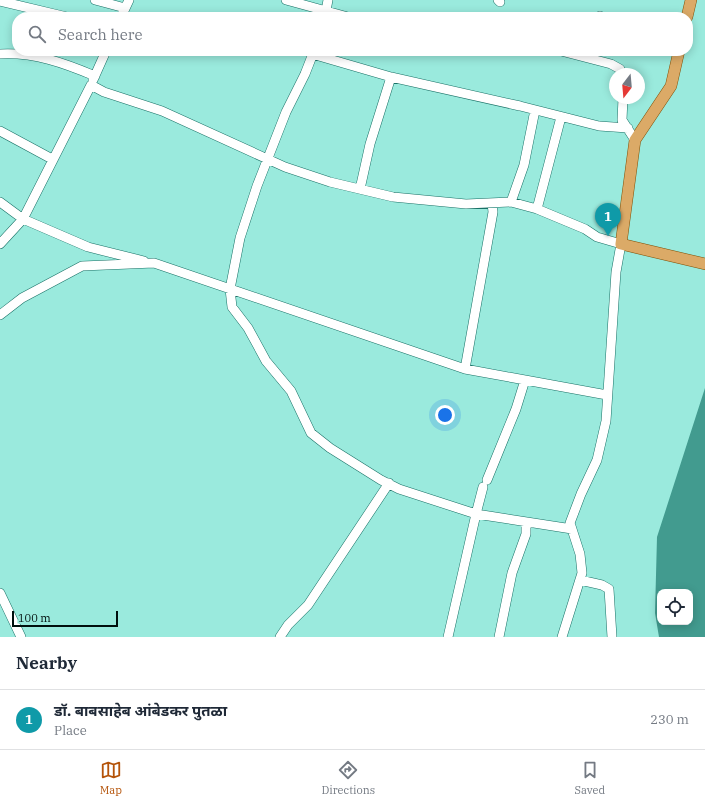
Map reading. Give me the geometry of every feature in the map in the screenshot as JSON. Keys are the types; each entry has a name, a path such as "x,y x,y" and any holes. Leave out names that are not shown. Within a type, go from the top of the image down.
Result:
{"main road":[{"path":"688,12 691,0"},
{"path":"678,56 671,86 635,140 621,244 705,264"}],"street":[{"path":"0,0 47,12"},
{"path":"95,0 127,4"},
{"path":"286,0 320,12"},
{"path":"326,12 328,0"},
{"path":"0,54 12,53"},
{"path":"33,56 45,58 95,76"},
{"path":"0,244 23,219 52,159 91,85 104,56"},
{"path":"312,56 305,74 286,112 257,186 240,238 230,289 232,307 248,328 266,361 291,391 311,433 330,448 399,489 476,514 572,529"},
{"path":"323,56 391,77 560,117 599,126 628,128"},
{"path":"596,56 618,68"},
{"path":"360,189 370,144 391,77"},
{"path":"91,85 104,92 162,111 268,160 330,182 400,198 466,204 511,202 536,209 585,229 597,237 621,244 616,272 606,421 597,460 581,494 570,523 580,554 582,573 562,637"},
{"path":"623,104 622,120 635,140"},
{"path":"511,202 524,165 535,110"},
{"path":"536,209 560,117"},
{"path":"0,131 52,159"},
{"path":"0,202 23,219 88,247 154,263 465,369 607,395"},
{"path":"465,369 493,212 492,203"},
{"path":"0,315 22,298 82,266 154,263"},
{"path":"448,637 476,514 485,484 516,409 524,380"},
{"path":"280,637 288,625 308,605 389,484"},
{"path":"499,637 512,573 526,534 526,522"},
{"path":"580,580 602,585 609,589 612,637"},
{"path":"0,594 21,637"}],"water":[{"path":"705,388 705,637 659,637 657,625 655,613 657,537"}],"place":[{"name":"डॉ. बाबसाहेब आंबेडकर पुतळा","path":"608,236"}]}
